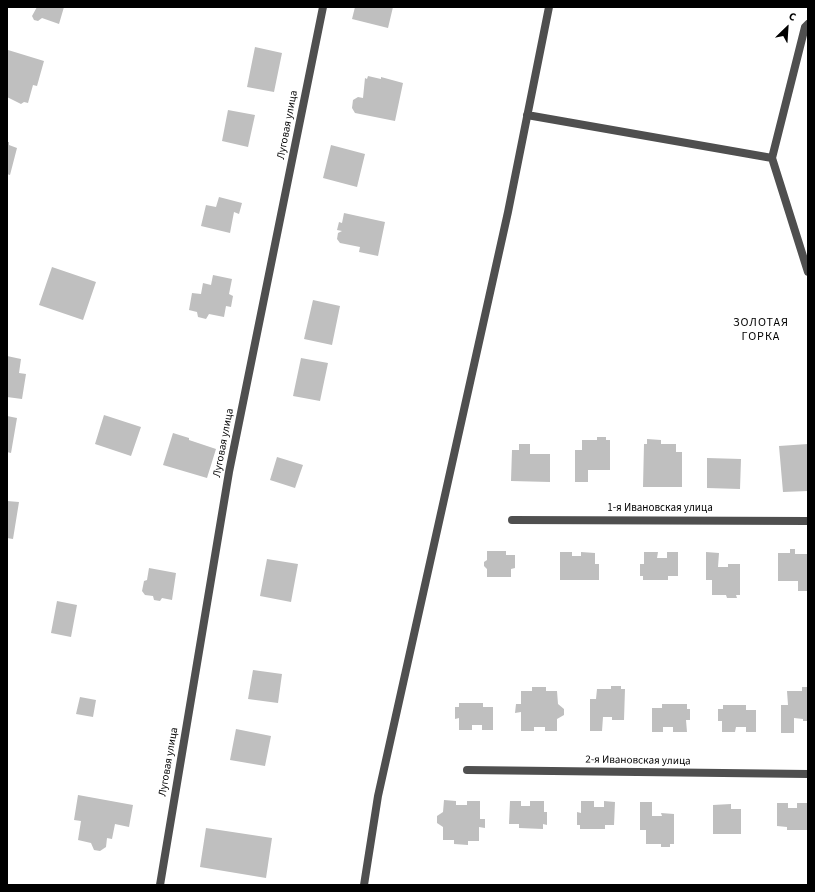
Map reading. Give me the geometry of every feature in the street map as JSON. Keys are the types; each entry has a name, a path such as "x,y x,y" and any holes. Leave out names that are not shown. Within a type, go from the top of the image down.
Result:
{"street":[{"name":"Луговая улица","path":"160,885 229,472 323,7"},
{"path":"364,885 378,796 507,219 549,7"},
{"path":"808,24 805,27 772,158 808,272"},
{"path":"527,115 772,158"},
{"name":"1-я Ивановская улица","path":"512,520 808,521"},
{"name":"2-я Ивановская улица","path":"467,770 808,774"}],"building":[{"path":"37,7 64,7 59,24 42,18 38,21 34,20 32,16"},
{"path":"355,7 393,7 388,28 352,19"},
{"path":"255,47 282,53 274,92 247,87"},
{"path":"8,50 44,61 37,86 33,85 28,103 24,102 21,104 7,97"},
{"path":"368,76 381,79 381,77 403,83 395,121 355,113 352,108 353,100 358,97 363,98 365,78 367,79"},
{"path":"228,110 255,115 248,147 222,141"},
{"path":"7,142 9,142 9,145 17,148 10,175 7,174"},
{"path":"331,145 365,154 357,187 323,178"},
{"path":"219,197 242,203 239,214 234,212 230,233 201,226 206,205 216,207"},
{"path":"344,213 385,222 378,256 359,252 360,247 340,243 337,239 338,233 342,231 337,230 339,222 342,223"},
{"path":"52,267 96,282 83,320 39,305"},
{"path":"213,275 232,279 229,294 233,296 231,307 226,306 224,317 209,314 206,319 198,317 197,312 189,310 192,293 201,294 203,283 211,285"},
{"path":"313,300 340,306 332,345 304,339"},
{"path":"7,356 21,359 19,373 26,374 22,399 7,397"},
{"path":"301,358 328,363 320,401 293,396"},
{"path":"104,415 141,427 131,456 95,444"},
{"path":"7,416 17,418 11,453 7,452"},
{"path":"173,433 216,449 207,478 163,465"},
{"path":"597,437 606,437 606,440 610,440 610,470 588,470 588,482 575,482 575,450 582,450 582,440 597,440"},
{"path":"647,439 661,440 661,444 676,444 676,452 682,452 682,487 643,487 644,444 647,444"},
{"path":"519,444 530,444 530,454 550,454 550,482 511,481 512,450 519,450"},
{"path":"808,444 808,491 783,492 779,446"},
{"path":"277,457 303,465 295,488 270,480"},
{"path":"707,458 741,459 740,489 707,488"},
{"path":"7,501 19,502 13,539 7,538"},
{"path":"790,549 795,549 795,554 808,554 808,591 798,591 798,581 778,581 778,553 790,553"},
{"path":"487,551 506,551 506,555 515,555 515,568 511,569 511,577 487,577 487,569 484,566 484,562 487,560"},
{"path":"560,552 572,552 572,556 581,556 581,552 595,553 595,564 599,564 599,580 560,580"},
{"path":"644,552 658,552 657,558 667,558 667,552 678,552 678,576 668,576 668,580 643,580 643,576 640,576 640,564 644,564"},
{"path":"706,552 719,553 718,567 728,567 728,564 740,564 740,595 736,595 737,598 727,598 726,595 712,595 712,580 706,580"},
{"path":"267,559 298,564 291,602 260,596"},
{"path":"149,568 176,573 172,600 162,598 160,601 154,600 153,596 145,595 142,591 144,581 147,580"},
{"path":"57,601 77,605 71,637 51,633"},
{"path":"253,670 282,674 278,703 248,699"},
{"path":"611,686 621,686 621,689 625,689 624,720 612,720 612,717 603,717 602,731 590,731 590,699 596,699 597,689 611,689"},
{"path":"532,687 546,687 546,691 557,691 558,704 564,709 564,715 557,719 557,731 545,731 545,727 534,727 534,731 521,731 521,712 515,713 516,704 521,704 521,691 532,691"},
{"path":"802,687 808,687 808,721 794,718 794,733 781,733 781,705 788,705 787,691 802,691"},
{"path":"80,697 96,700 93,717 76,714"},
{"path":"459,703 483,703 483,707 493,707 493,730 482,730 482,725 472,725 472,730 459,730 459,718 455,719 455,707 459,707"},
{"path":"662,704 687,704 687,709 690,709 690,720 686,720 687,732 673,732 673,727 663,727 663,732 652,732 652,708 662,708"},
{"path":"723,705 746,705 746,710 756,710 756,732 746,732 746,727 736,727 735,732 722,732 722,721 718,721 718,709 723,709"},
{"path":"236,729 271,736 265,766 230,760"},
{"path":"78,795 133,805 129,827 115,824 112,839 107,838 106,847 100,851 94,850 91,843 78,840 81,821 74,820"},
{"path":"444,800 456,801 456,805 467,805 467,801 480,801 480,819 485,819 485,828 479,827 479,841 468,841 468,845 454,844 454,840 443,840 443,827 437,823 437,816 443,812"},
{"path":"510,801 521,801 521,806 530,806 530,801 544,801 544,812 547,812 547,825 543,824 543,829 519,828 519,824 509,824"},
{"path":"581,801 594,801 594,807 604,807 604,801 615,802 614,825 605,825 605,829 580,829 580,825 577,825 577,812 581,813"},
{"path":"640,802 652,802 652,816 662,816 661,813 674,814 674,844 670,844 670,847 661,847 661,844 646,844 646,830 640,830"},
{"path":"777,803 788,803 788,808 797,808 797,803 808,803 808,830 787,830 787,827 777,826"},
{"path":"731,804 731,809 741,809 741,834 713,834 713,805"},
{"path":"206,828 272,838 266,878 200,867"}],"district":[{"name":"ЗОЛОТАЯ ГОРКА","path":"761,330"}]}
